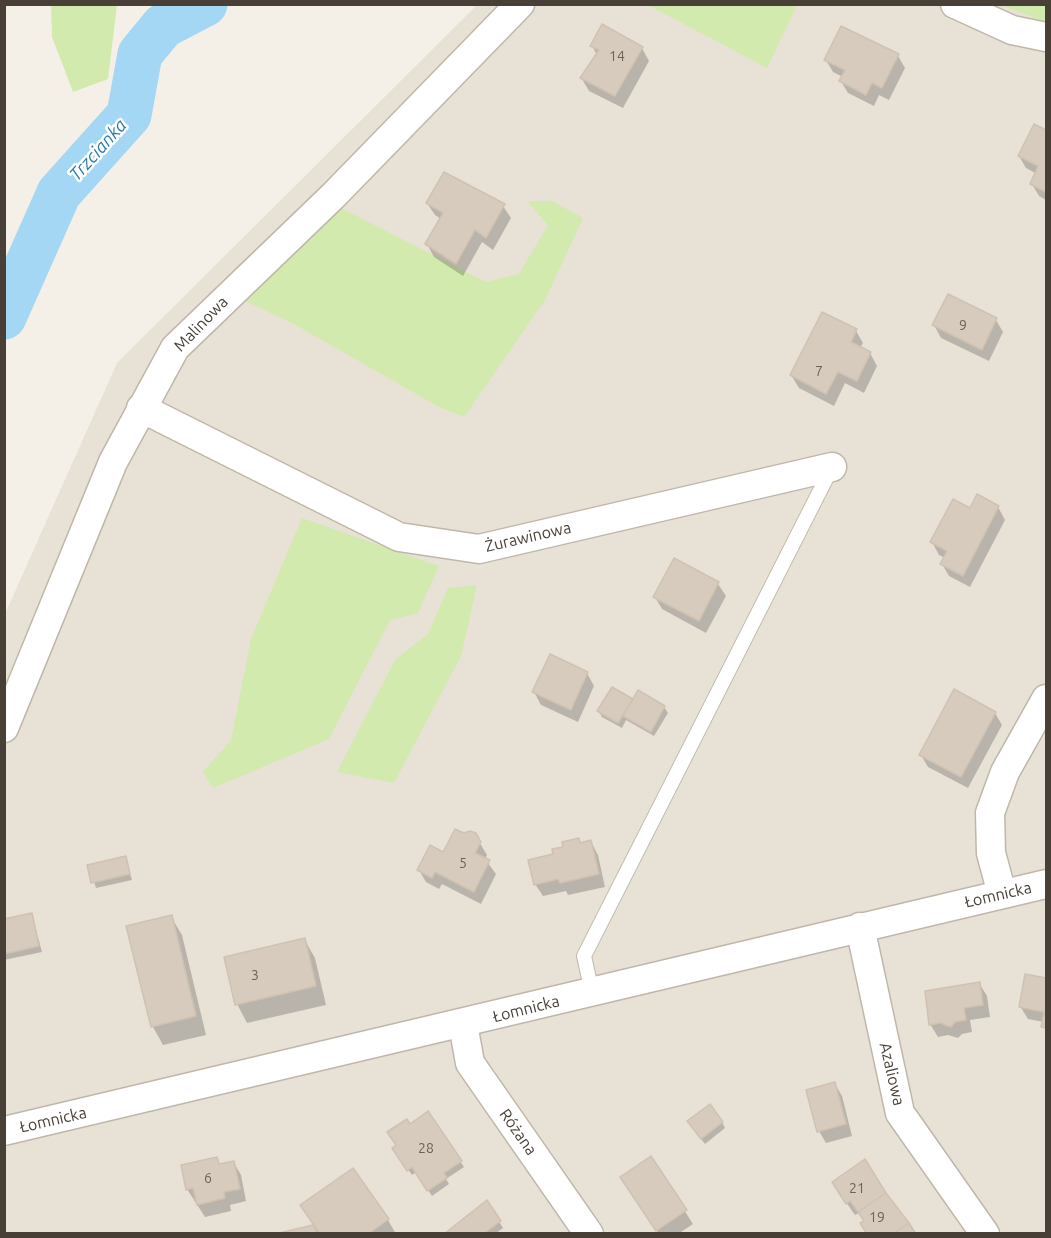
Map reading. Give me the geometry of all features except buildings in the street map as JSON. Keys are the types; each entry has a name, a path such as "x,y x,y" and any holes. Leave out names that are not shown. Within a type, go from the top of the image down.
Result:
{"street":[{"name":"Malinowa","path":"4,728 113,462 175,348 333,196 520,4"},
{"path":"955,4 1012,30 1047,37"},
{"name":"Żurawinowa","path":"141,408 399,537 479,549 832,467"},
{"path":"1002,894 991,853 990,813 1005,772 1047,699"},
{"name":"Łomnicka","path":"4,1131 1047,884"},
{"name":"Azaliowa","path":"860,927 900,1113 984,1233"},
{"name":"Różana","path":"463,1024 470,1063 589,1233"}],"lane":[{"path":"592,992 584,956 832,467"}],"shaded area":[{"path":"477,5 1046,5 1046,1233 5,1234 5,614 117,363"}],"green space":[{"path":"51,5 117,5 108,79 73,92 52,37"},
{"path":"648,5 797,5 767,68"},
{"path":"1001,5 1046,5 1046,22"},
{"path":"527,201 552,201 583,218 545,300 464,417 439,407 292,323 245,301 341,208 486,282 519,274 548,225"},
{"path":"302,518 439,566 418,613 390,620 329,739 213,788 203,772 231,740 251,639"},
{"path":"477,585 461,656 394,783 337,772 395,660 428,634 448,588"}],"waterway":[{"name":"Trzcianka","path":"4,317 59,193 129,115 140,54 163,26 205,4"}]}
